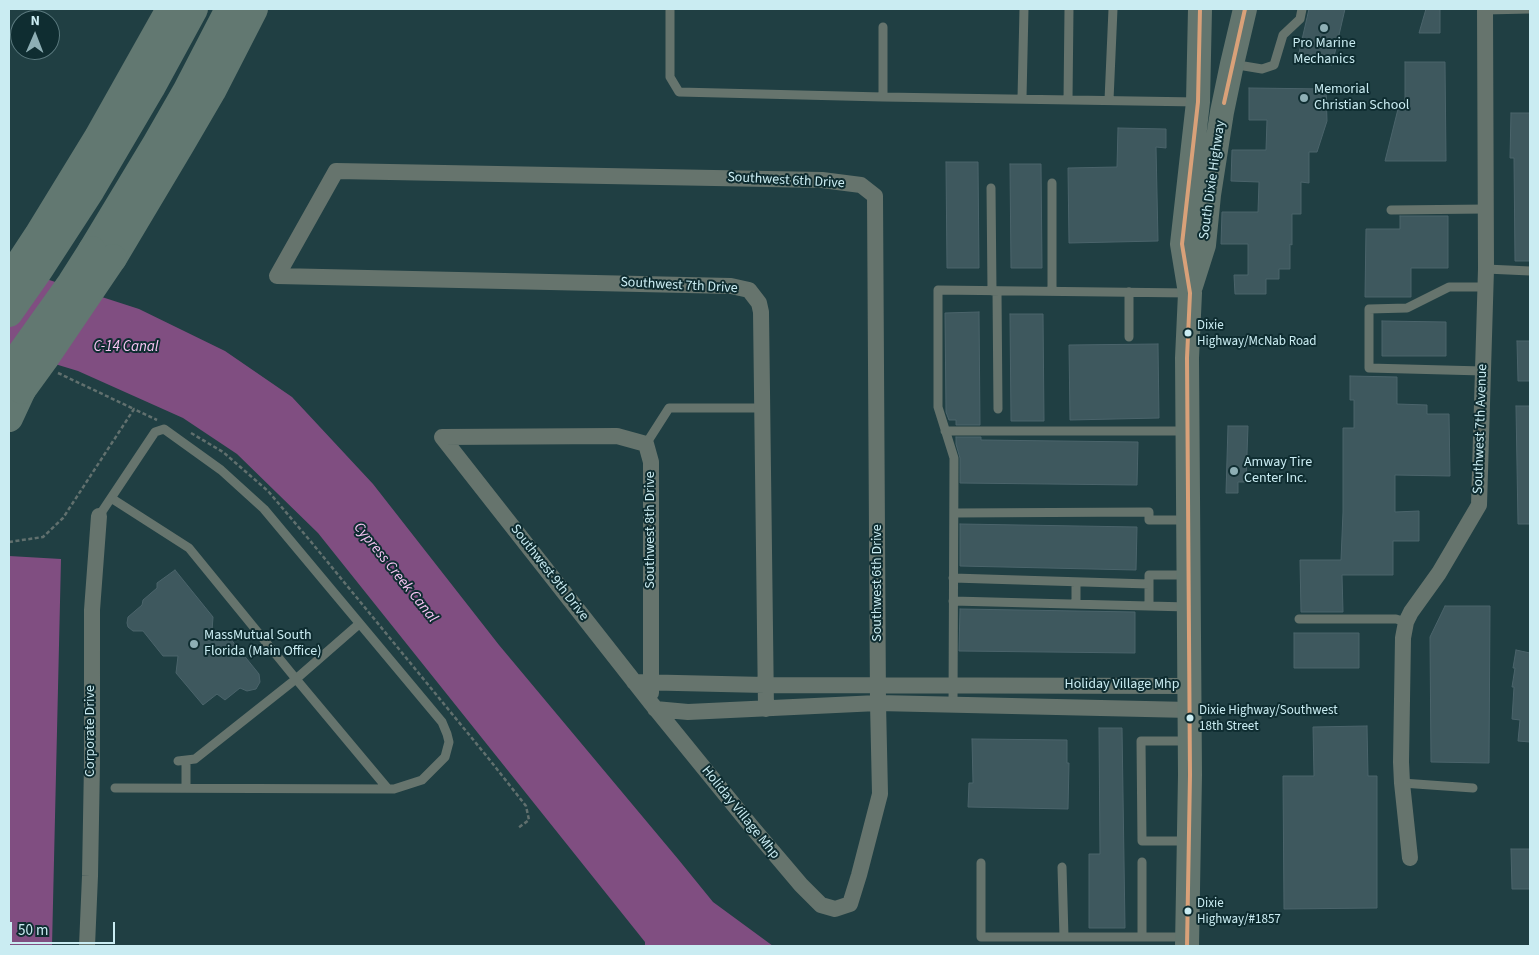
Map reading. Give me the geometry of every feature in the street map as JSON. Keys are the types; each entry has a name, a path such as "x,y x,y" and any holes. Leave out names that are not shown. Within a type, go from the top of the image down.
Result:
{"highway":[{"path":"167,36 170,9"},
{"path":"9,313 49,238 103,129 167,36 194,9"},
{"path":"228,37 229,9"},
{"path":"9,418 13,389 46,357 102,254 181,144 228,37 254,9"},
{"path":"9,279 49,238"}],"main road":[{"name":"South Dixie Highway","path":"1187,941 1190,686 1187,358 1190,293 1182,244 1198,102 1200,9"},
{"name":"South Dixie Highway","path":"1190,293 1204,245 1212,172 1232,64 1246,9"}],"street":[{"name":"Southwest 7th Avenue","path":"1410,858 1402,783 1403,638 1406,622 1410,612 1438,573 1479,505 1486,269 1485,10"},
{"name":"Southwest 6th Drive","path":"278,276 336,172 822,180 861,185 875,196 878,703"},
{"name":"Southwest 7th Drive","path":"278,276 731,286 748,290 759,302 760,312 766,709"},
{"name":"Southwest 9th Drive","path":"646,444 617,436 442,437 642,683 653,706"},
{"name":"Southwest 8th Drive","path":"642,683 651,462 646,444"},
{"name":"Corporate Drive","path":"87,946 91,810 92,619 99,516"},
{"name":"Holiday Village Mhp","path":"642,683 1190,686"},
{"name":"Holiday Village Mhp","path":"653,706 688,712 878,703 1190,710"},
{"name":"Holiday Village Mhp","path":"653,706 750,826 801,885 821,905 835,909 850,904 880,794 878,703"}],"lane":[{"path":"670,9 670,77 679,92 1198,102"},
{"path":"1022,98 1024,9"},
{"path":"1068,100 1069,9"},
{"path":"1109,100 1113,9"},
{"path":"1232,64 1262,69 1274,65 1282,35 1300,19 1302,9"},
{"path":"1485,10 1530,9"},
{"path":"883,27 883,97"},
{"path":"1052,183 1052,291"},
{"path":"991,188 998,410"},
{"path":"1391,210 1486,209"},
{"path":"1486,269 1530,271"},
{"path":"1483,371 1368,368 1369,308 1407,308 1449,287 1485,287"},
{"path":"953,706 954,458 938,407 938,290 1190,293"},
{"path":"1129,292 1129,337"},
{"path":"646,444 669,408 761,408"},
{"path":"99,516 155,432 164,429 221,470 264,509 442,722 449,742 445,757 422,780 394,789 115,788"},
{"path":"945,431 1188,431"},
{"path":"111,498 189,548 388,788"},
{"path":"954,513 1149,512 1149,520 1188,520"},
{"path":"1149,606 1149,575 1188,575"},
{"path":"953,578 1149,584"},
{"path":"1076,582 1076,604"},
{"path":"953,601 1188,607"},
{"path":"1299,619 1396,619 1406,622"},
{"path":"186,788 182,760 196,759 296,679 359,624"},
{"path":"1189,841 1142,841 1141,741 1190,740"},
{"path":"1402,783 1473,788"},
{"path":"1142,862 1142,937"},
{"path":"981,863 981,938 1142,937 1187,941"},
{"path":"1062,867 1064,937"}],"path":[{"path":"56,372 156,420 165,421"},
{"path":"9,542 43,537 63,518 134,409"},
{"path":"190,432 223,452 268,491 312,543 526,806 529,820 518,828"}],"water":[{"name":"C-14 Canal","path":"9,267 139,309 225,351 292,397 373,484 499,645 713,902 773,946 645,946 645,942 318,533 237,454 183,418 78,371 9,350"},
{"path":"9,556 61,559 52,946 9,946"}],"building":[{"path":"1309,9 1345,9 1332,65 1298,57"},
{"path":"1426,9 1440,9 1440,33 1419,33"},
{"path":"1405,62 1445,62 1446,161 1385,161 1398,109 1405,109"},
{"path":"1249,88 1326,89 1327,121 1317,152 1309,152 1309,183 1301,182 1301,214 1292,214 1290,269 1279,269 1279,279 1266,279 1266,294 1235,294 1234,275 1248,275 1248,244 1221,244 1222,212 1258,212 1259,182 1231,181 1232,150 1266,150 1267,120 1249,120"},
{"path":"1511,113 1530,113 1530,261 1515,261 1514,158 1510,158"},
{"path":"1118,128 1166,129 1166,148 1156,147 1158,241 1069,243 1068,168 1117,167"},
{"path":"946,162 978,162 979,268 947,268"},
{"path":"1010,164 1041,164 1042,268 1011,268"},
{"path":"1400,216 1448,216 1448,268 1411,268 1411,297 1365,297 1366,229 1400,229"},
{"path":"979,312 980,425 956,425 956,420 949,420 946,412 945,313"},
{"path":"1010,314 1043,314 1044,421 1011,421"},
{"path":"1382,321 1446,322 1446,356 1382,356"},
{"path":"1517,341 1530,341 1530,381 1518,381"},
{"path":"1158,344 1159,418 1070,420 1069,345"},
{"path":"1350,376 1397,377 1397,404 1427,405 1427,414 1449,414 1450,476 1395,475 1395,512 1419,511 1419,541 1393,541 1393,575 1342,575 1343,612 1301,612 1300,560 1341,560 1343,428 1354,428 1354,400 1350,400"},
{"path":"1516,406 1530,406 1530,524 1518,524"},
{"path":"1228,426 1248,426 1246,482 1238,482 1238,493 1226,493"},
{"path":"956,437 981,437 981,440 1138,442 1137,485 960,483 960,458"},
{"path":"960,524 1137,527 1136,570 960,566"},
{"name":"MassMutual South Florida (Main Office)","path":"175,570 213,617 212,631 225,632 259,674 260,682 256,689 247,691 240,688 225,700 217,694 203,705 176,673 178,656 163,656 143,631 133,631 128,627 128,617 157,588 157,583"},
{"path":"1445,606 1490,606 1489,763 1431,762 1430,637"},
{"path":"960,609 1135,612 1135,653 959,651"},
{"path":"1294,633 1359,633 1359,668 1294,668"},
{"path":"1516,650 1530,653 1530,742 1518,741 1520,720 1512,719 1514,687 1512,687 1515,668 1513,668"},
{"path":"1367,726 1368,776 1377,776 1377,908 1284,909 1283,776 1314,776 1313,727"},
{"path":"1099,728 1122,728 1125,928 1089,928 1089,854 1100,854"},
{"path":"972,739 1067,740 1067,763 1069,763 1068,809 968,807 969,783 973,783"},
{"path":"1511,849 1530,849 1530,889 1512,889"}],"transit line":[{"name":"50","path":"1187,946 1190,775 1187,358 1190,293 1182,244 1198,102 1200,9"},
{"name":"50","path":"1224,103 1245,9"}],"place":[{"name":"Pro Marine Mechanics","path":"1324,28"},
{"name":"Memorial Christian School","path":"1304,98"},
{"name":"Dixie Highway/McNab Road","path":"1188,333"},
{"name":"Amway Tire Center Inc.","path":"1234,471"},
{"name":"MassMutual South Florida (Main Office)","path":"194,644"},
{"name":"Dixie Highway/Southwest 18th Street","path":"1190,718"},
{"name":"Dixie Highway/#1857","path":"1188,911"}],"water label":[{"name":"Cypress Creek Canal","path":"395,573"}]}
